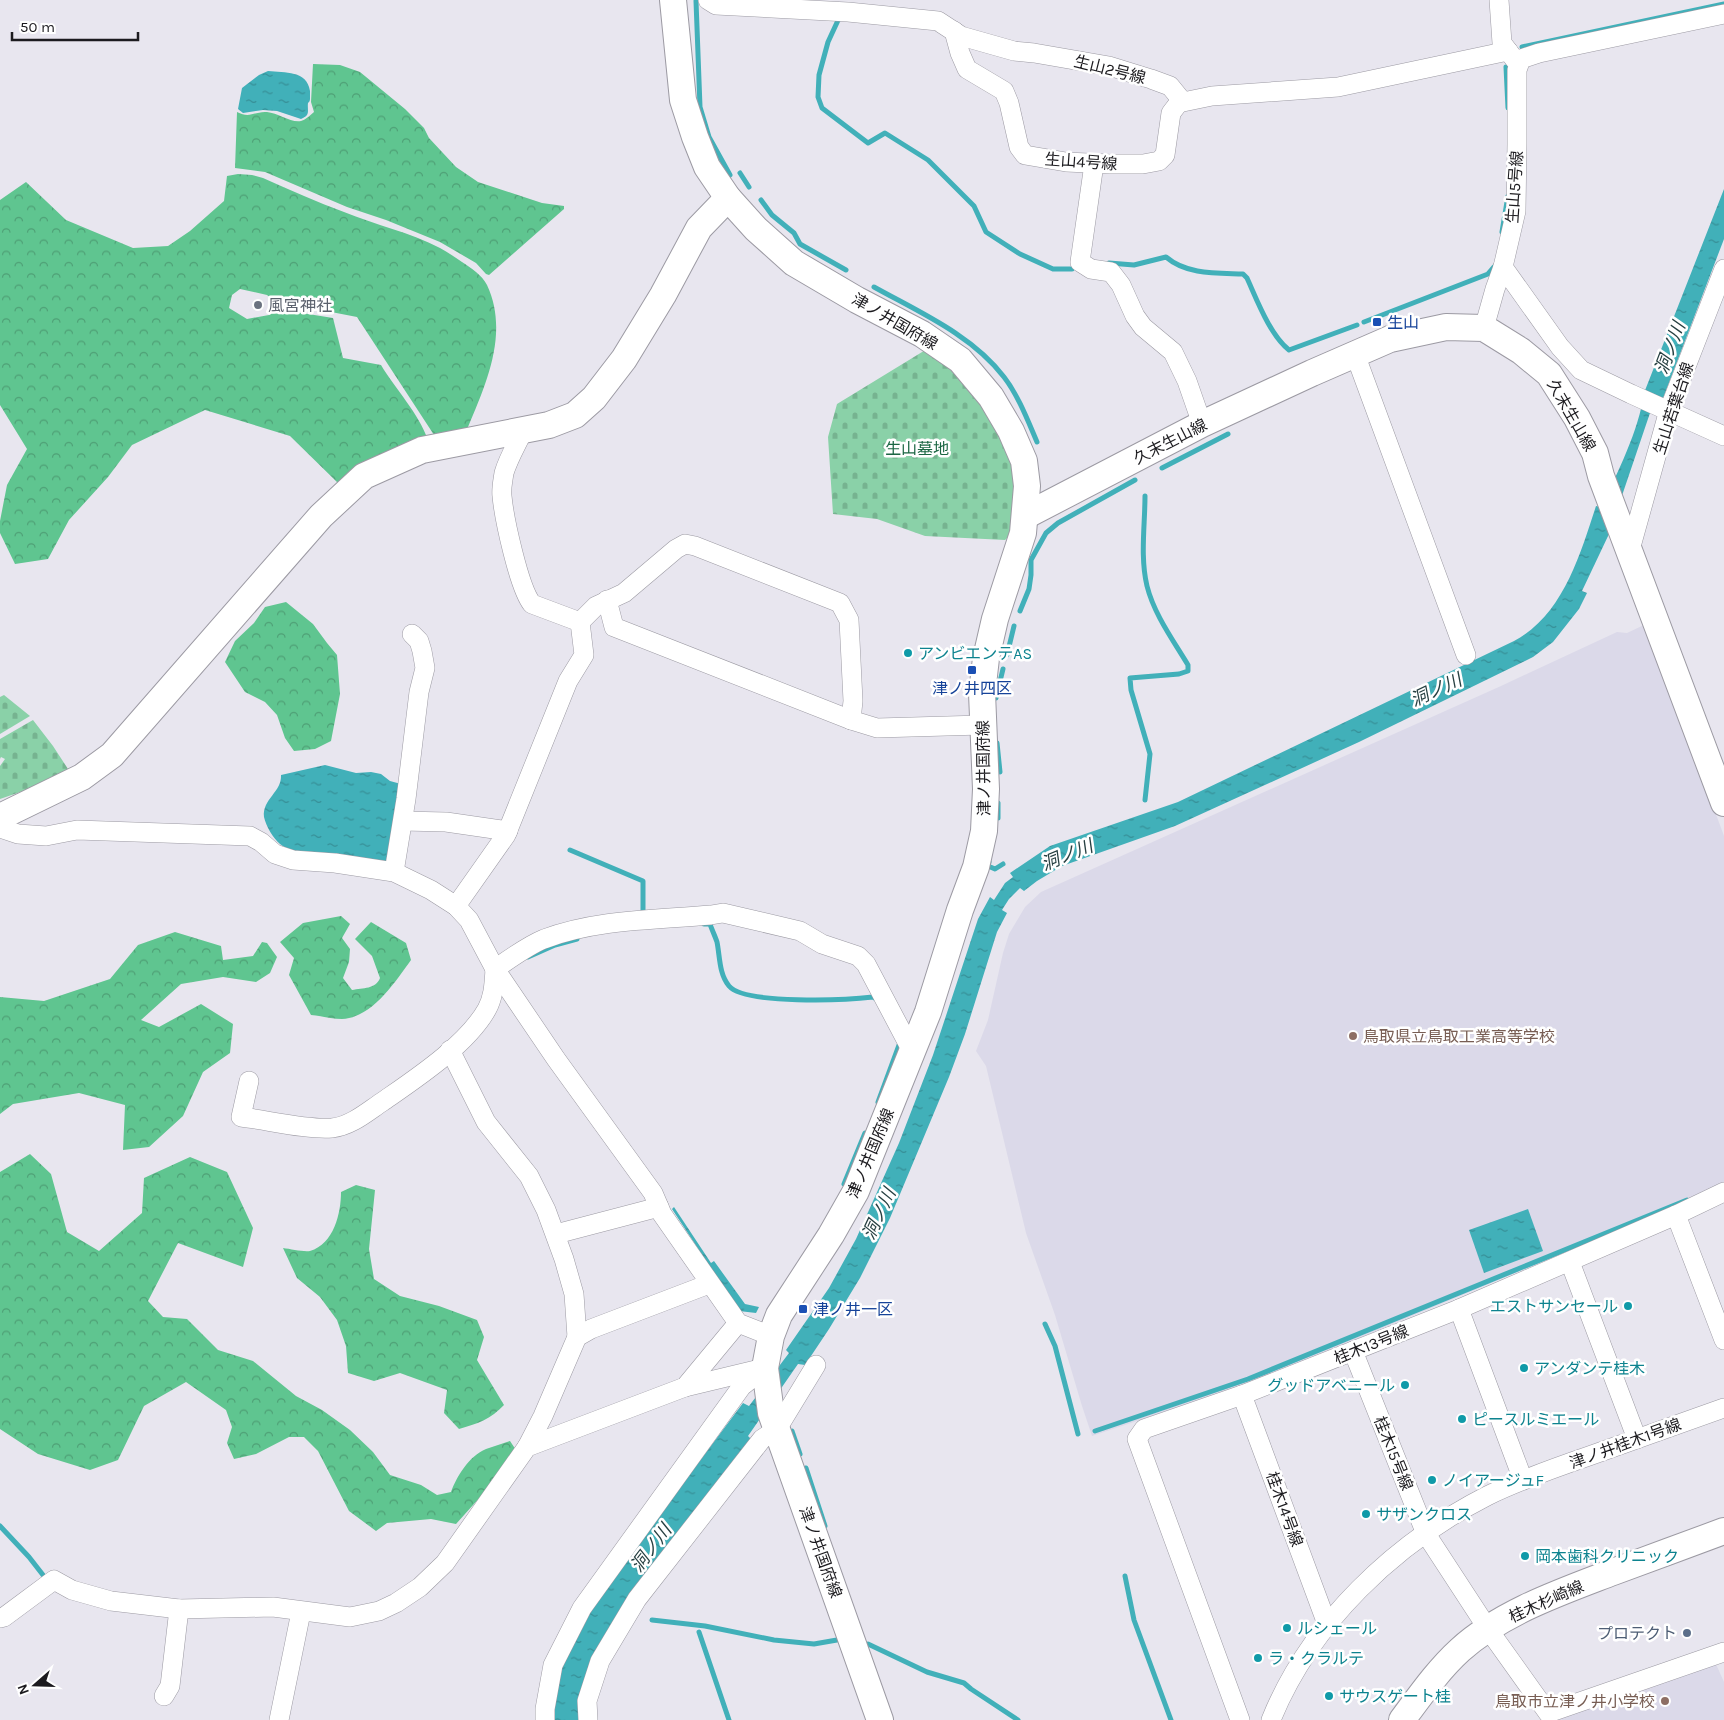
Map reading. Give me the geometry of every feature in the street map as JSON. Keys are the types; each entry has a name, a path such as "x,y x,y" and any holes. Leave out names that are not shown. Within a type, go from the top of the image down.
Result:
{"street":[{"name":"津ノ井国府線","path":"673,0 684,100 695,137 707,167 728,198 756,229 794,264 922,334 960,360 991,396 1011,431 1024,461 1027,486 1023,533 995,619 986,658 982,692 986,789 984,831 976,867 960,910 928,1012 856,1191 831,1235 779,1315 768,1354 774,1421 880,1720"},
{"name":"生山2号線","path":"708,0 716,6 848,12 938,21 961,36 1014,51 1110,66 1170,86 1181,100"},
{"path":"1499,0 1502,43 1514,58"},
{"path":"1181,100 1183,102 1212,96 1338,87 1521,58 1724,14"},
{"name":"生山4号線","path":"954,31 967,68 1004,91 1019,146 1025,155 1066,162 1094,164 1143,164 1159,161 1165,155 1171,113 1181,100"},
{"name":"生山5号線","path":"1484,328 1503,267 1516,211 1518,144 1517,70 1514,58"},
{"path":"1094,164 1080,262 1092,269 1112,272 1121,285 1135,316 1143,327 1173,352 1187,381 1202,424"},
{"path":"0,817 82,777 112,755 321,516 364,476 422,450 549,425 575,414 594,398 624,359 663,295 699,228 728,198"},
{"path":"1503,267 1560,347 1581,370 1724,436"},
{"name":"生山若葉台線","path":"1630,550 1669,410 1724,269"},
{"name":"久末生山線","path":"1025,516 1202,424 1390,339 1446,327 1484,328 1521,351 1549,374 1577,418 1595,453 1630,550 1717,762 1724,803"},
{"path":"1356,354 1466,655"},
{"path":"523,430 505,472 502,495 518,593 532,604 580,622"},
{"path":"580,622 596,606 624,593 676,549 685,544 756,568 840,603 849,620 853,701 851,720"},
{"path":"607,600 614,627 851,720 877,728 982,725"},
{"path":"456,906 508,831 568,681 584,655 580,622"},
{"path":"394,872 419,692 425,668 419,642 412,634"},
{"path":"402,821 446,822 508,831"},
{"path":"0,828 18,834 46,836 77,830 250,836 274,854 293,860 335,863 394,872 431,890 456,906 469,920 495,969 556,1059 653,1193 662,1214 710,1284 738,1323 768,1354"},
{"path":"495,969 542,940 578,929 607,924 712,915 723,912 800,931 822,944 858,956 866,964 912,1051"},
{"path":"249,1081 241,1117 314,1128 333,1128 355,1120 411,1082 474,1028 493,995 495,969"},
{"path":"0,1618 54,1580 72,1590 111,1601 179,1610 273,1607 350,1617 379,1611 396,1603 420,1587 445,1563 527,1448 577,1337 574,1294 556,1234 546,1210 529,1176 486,1122 450,1050"},
{"name":"桂木13号線","path":"1240,1720 1137,1438 1144,1428 1242,1395 1459,1309 1570,1262 1724,1192"},
{"path":"556,1234 659,1207"},
{"path":"1676,1215 1718,1307 1724,1340"},
{"path":"1570,1262 1637,1439"},
{"path":"577,1337 592,1329 710,1284"},
{"path":"1459,1309 1523,1480"},
{"path":"685,1387 738,1323"},
{"name":"桂木15号線","path":"1353,1350 1426,1534 1488,1629 1548,1713 1722,1657"},
{"path":"527,1448 768,1354"},
{"path":"545,1720 552,1665 582,1608 742,1386 768,1354"},
{"path":"588,1720 587,1701 600,1661 637,1599 762,1439 816,1365"},
{"name":"桂木14号線","path":"1242,1395 1327,1624"},
{"name":"津ノ井桂木1号線","path":"1271,1720 1285,1689 1301,1661 1327,1624 1359,1589 1399,1554 1426,1534 1486,1497 1523,1480 1724,1408"},
{"name":"桂木杉崎線","path":"1402,1720 1428,1684 1460,1650 1488,1629 1528,1607 1577,1586 1724,1531"},
{"path":"164,1696 170,1686 179,1610"},
{"path":"279,1720 300,1612"}],"shaded area":[{"name":"鳥取県立鳥取工業高等学校","path":"1646,624 1724,836 1724,1186 1251,1383 1092,1436 1055,1315 1026,1233 986,1066 976,1051 988,1020 1009,934 1025,907 1041,892 1617,632 1627,633"},
{"name":"鳥取市立津ノ井小学校","path":"1715,1662 1724,1682 1724,1720 1552,1720"}],"green space":[{"path":"313,64 340,65 360,72 405,109 424,128 429,138 456,167 478,182 542,203 564,206 564,209 489,275 476,263 440,242 386,220 347,207 265,172 235,168 237,112 249,115 267,112 293,121 305,119 314,112 311,102"},
{"path":"238,174 263,178 356,217 429,242 457,258 482,278 487,285 493,303 496,339 488,375 468,427 463,432 436,438 357,317 326,311 326,305 313,303 313,309 277,303 267,295 240,289 232,295 229,308 247,319 269,315 277,309 333,318 343,358 381,365 419,420 428,440 390,451 370,461 339,484 290,436 205,410 132,445 108,477 69,520 48,559 15,564 0,533 0,521 7,485 27,449 0,405 0,200 26,182 66,220 133,248 168,246 190,231 224,201 227,176"},
{"name":"生山墓地","path":"927,349 971,386 1010,445 1019,495 1016,530 1005,540 925,536 877,519 833,514 828,437 837,404"},
{"path":"286,602 313,624 337,655 340,694 331,741 315,749 294,751 285,738 277,715 265,702 245,692 225,662 235,641 254,623 265,607"},
{"path":"4,695 30,716 0,734 0,697"},
{"path":"33,720 68,769 29,789 0,799 0,766 5,759 1,757 0,759 0,739"},
{"path":"341,916 350,924 342,938 350,949 349,962 343,978 352,990 372,986 380,978 372,956 355,939 371,922 406,943 411,960 382,997 363,1012 353,1017 342,1019 311,1015 289,975 294,958 280,942 303,923"},
{"path":"175,932 221,946 223,960 253,956 262,942 267,943 277,957 270,973 256,982 223,977 181,984 141,1020 159,1027 201,1004 233,1024 230,1053 203,1072 183,1116 149,1147 123,1150 125,1105 79,1093 13,1104 0,1114 0,997 44,1001 110,979 138,945"},
{"path":"30,1154 51,1174 67,1232 99,1251 142,1213 144,1178 190,1157 227,1172 253,1228 243,1267 178,1243 148,1301 163,1317 187,1319 218,1350 253,1361 296,1396 322,1410 350,1430 373,1452 390,1475 421,1485 437,1495 451,1492 464,1467 480,1452 510,1441 516,1450 491,1485 456,1524 431,1519 387,1523 376,1531 349,1511 318,1451 304,1437 289,1437 256,1454 234,1459 227,1443 232,1427 226,1410 186,1382 144,1406 118,1460 90,1470 38,1454 0,1429 0,1172"},
{"path":"356,1185 375,1190 369,1249 374,1279 400,1296 439,1306 477,1320 484,1337 477,1360 504,1405 478,1423 459,1429 444,1413 447,1390 400,1373 374,1381 348,1373 346,1346 337,1320 320,1297 297,1278 283,1248 310,1251 325,1242 338,1218 341,1192"}],"water":[{"path":"268,71 294,74 305,79 310,91 306,116 301,119 277,111 263,110 243,113 238,109 242,88 259,75"},
{"name":"洞ノ川","path":"1724,189 1724,239 1662,401 1651,410 1609,534 1582,591 1587,593 1579,609 1553,642 1533,657 1359,742 1175,826 1062,866 1024,891 1020,888 1009,899 1002,910 1007,913 997,932 965,1034 949,1077 890,1218 860,1278 805,1365 798,1364 748,1436 752,1440 623,1605 588,1668 580,1720 553,1720 564,1659 597,1598 743,1403 749,1406 789,1353 786,1350 829,1288 856,1239 899,1143 933,1055 978,919 990,897 994,900 1005,883 1013,877 1010,873 1050,846 1178,802 1514,641 1531,630 1557,600 1567,582 1576,563 1596,506 1601,507 1620,466 1637,422 1644,393"},
{"path":"325,765 356,773 371,772 381,774 390,781 401,784 389,869 300,853 280,844 270,832 264,817 264,811 278,786 281,775"},
{"path":"674,1207 711,1263 714,1261 745,1304 759,1307 756,1313 739,1311 672,1209"},
{"path":"1528,1209 1543,1251 1484,1273 1469,1230"}],"waterway":[{"path":"696,1 700,107 709,137 730,175"},
{"path":"1522,47 1724,4"},
{"path":"840,16 828,42 819,75 818,97 822,108 868,143 885,133 928,160 974,206 986,232 1020,254 1053,269 1072,269"},
{"path":"1506,67 1508,108"},
{"path":"740,173 749,187"},
{"path":"1502,232 1508,196"},
{"path":"761,200 772,215 794,233 800,244 846,270"},
{"path":"1109,263 1134,265 1166,257 1174,263 1193,270 1243,274 1247,278 1276,336 1289,350 1357,325"},
{"path":"1364,322 1488,274 1494,267"},
{"path":"874,287 944,326 977,349 991,362 1014,392 1037,442"},
{"path":"1162,468 1228,434"},
{"path":"1020,611 1029,589 1031,560 1046,533 1058,523 1135,480"},
{"path":"1145,496 1143,552 1147,586 1154,607 1188,665 1188,671 1179,674 1130,678 1131,690 1150,754 1145,800"},
{"path":"1007,655 1014,626"},
{"path":"996,698 1003,669"},
{"path":"997,743 1000,772"},
{"path":"998,803 998,818"},
{"path":"570,850 643,881 643,914"},
{"path":"989,862 988,866 995,869 1003,864"},
{"path":"704,924 710,924 717,942 722,971 726,981 729,986 739,992 775,999 820,1000 873,997 876,999"},
{"path":"528,957 555,945 577,939"},
{"path":"878,1102 899,1045"},
{"path":"844,1184 865,1133"},
{"path":"1095,1431 1248,1379 1687,1200"},
{"path":"1045,1324 1055,1346 1078,1434"},
{"path":"792,1431 800,1454"},
{"path":"806,1468 825,1526"},
{"path":"0,1526 43,1575"},
{"path":"1125,1576 1134,1620 1171,1720"},
{"path":"652,1620 705,1626 774,1640 814,1644 837,1640"},
{"path":"699,1632 729,1720"},
{"path":"868,1644 927,1672 964,1683 1018,1720"}],"place":[{"name":"風宮神社","path":"258,305"},
{"name":"生山","path":"1377,322"},
{"name":"アンビエンテAS","path":"908,653"},
{"name":"津ノ井四区","path":"972,670"},
{"name":"鳥取県立鳥取工業高等学校","path":"1353,1036"},
{"name":"エストサンセール","path":"1628,1306"},
{"name":"津ノ井一区","path":"803,1309"},
{"name":"アンダンテ桂木","path":"1524,1368"},
{"name":"グッドアベニール","path":"1405,1385"},
{"name":"ピースルミエール","path":"1462,1419"},
{"name":"ノイアージュF","path":"1432,1480"},
{"name":"サザンクロス","path":"1366,1514"},
{"name":"岡本歯科クリニック","path":"1525,1556"},
{"name":"ルシェール","path":"1287,1628"},
{"name":"プロテクト","path":"1687,1633"},
{"name":"ラ・クラルテ","path":"1258,1658"},
{"name":"サウスゲート桂","path":"1329,1696"},
{"name":"鳥取市立津ノ井小学校","path":"1665,1701"}]}
